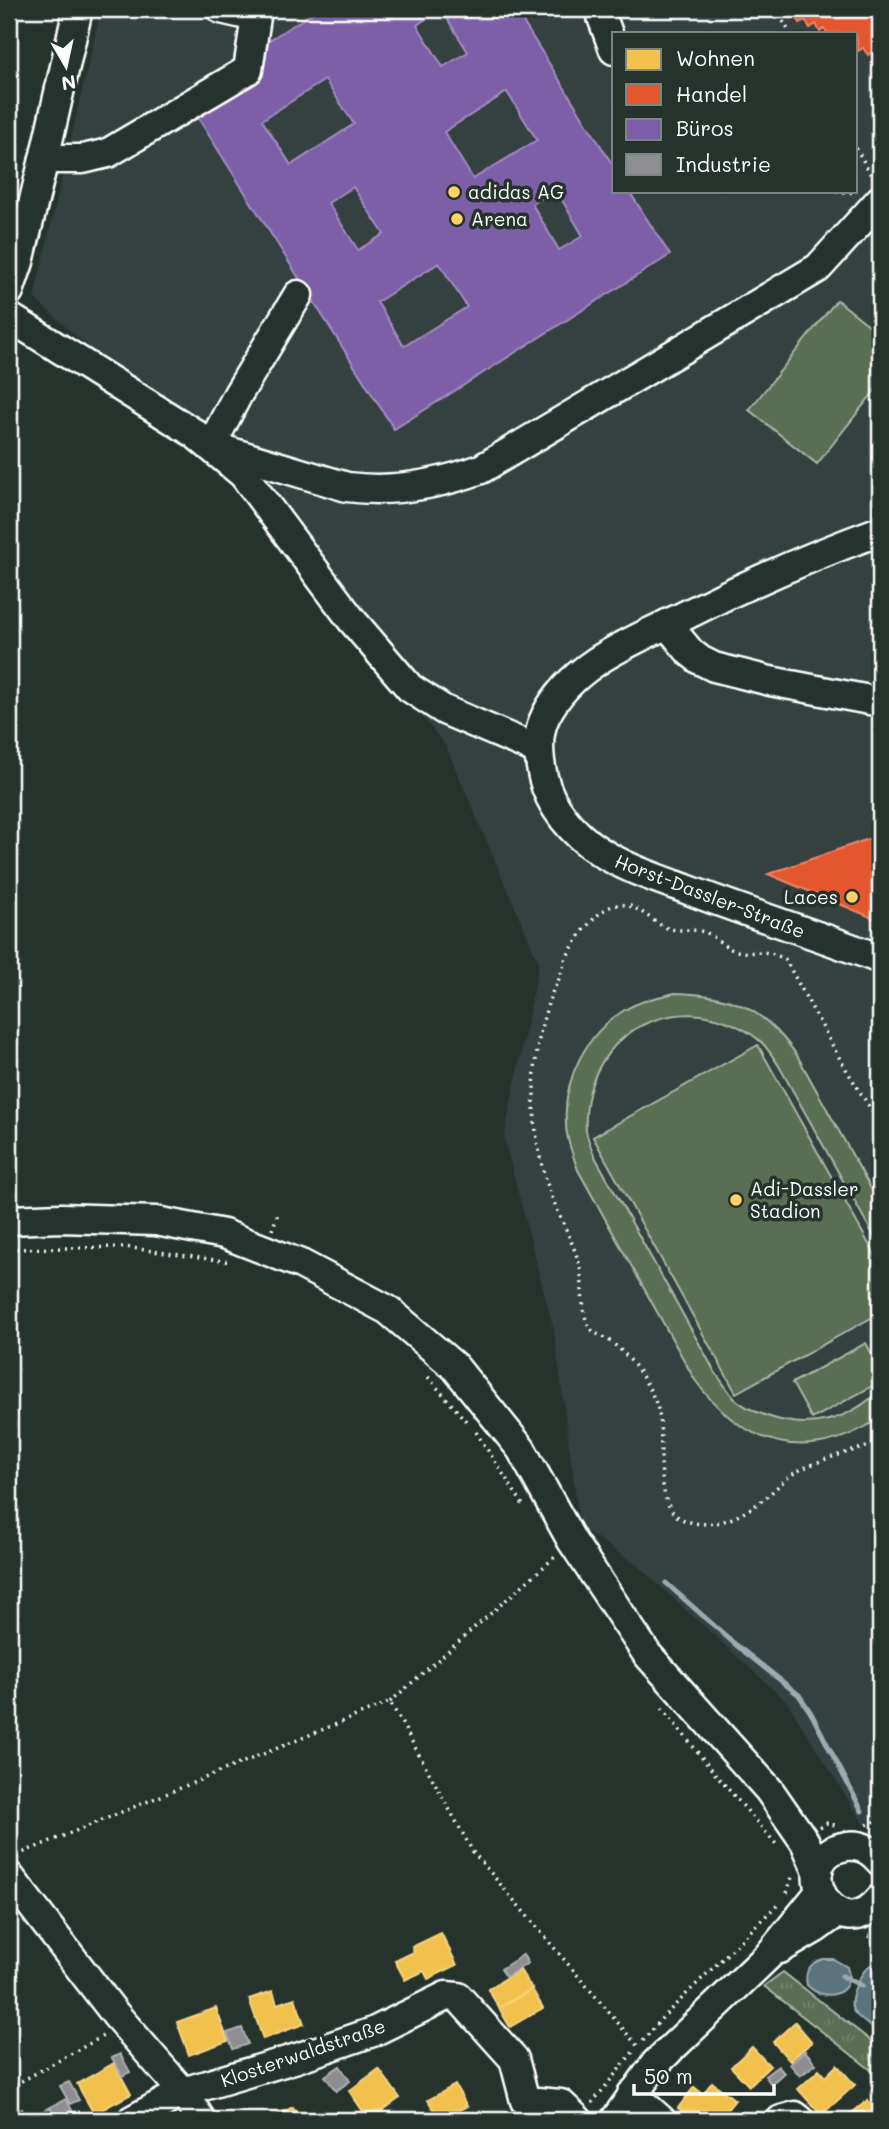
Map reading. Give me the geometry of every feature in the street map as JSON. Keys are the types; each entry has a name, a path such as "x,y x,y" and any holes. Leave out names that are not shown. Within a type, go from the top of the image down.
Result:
{"street":[{"path":"9,291 19,262 78,9"},
{"path":"44,159 83,159 108,153 248,70 256,17 222,9"},
{"path":"599,9 612,45"},
{"path":"211,446 325,482 366,489 428,486 481,469 818,268 877,190"},
{"path":"211,446 238,394 298,295"},
{"path":"9,317 211,446 243,474 351,619 410,688 444,710 538,750"},
{"name":"Horst-Dassler-Straße","path":"880,531 794,564 620,647 568,685 546,715 540,731 538,750 549,798 578,834 611,859 747,912 880,959"},
{"path":"667,624 690,652 714,667 770,681 880,702"},
{"path":"9,1220 61,1218 156,1221 224,1234 301,1264 388,1310 455,1367 521,1449 561,1553 769,1790 805,1842 817,1885 849,1914 871,1908 880,1899"},
{"path":"769,1790 817,1829 867,1848"},
{"path":"615,2120 632,2094 647,2055 732,1989 769,1955 817,1885 827,1855 867,1848"},
{"path":"9,1876 120,2020 183,2092 201,2120"},
{"name":"Klosterwaldstraße","path":"132,2120 183,2092 287,2062 373,2032 446,1996 458,1997 514,2059 525,2101 561,2104 584,2113"},
{"path":"632,2094 661,2120"},
{"path":"781,2120 795,2116 800,2120"}],"path":[{"path":"776,9 789,32"},
{"path":"858,152 877,190"},
{"path":"880,1124 841,1061 785,959 769,953 735,951 702,931 679,931 665,927 635,908 624,905 613,906 600,913 565,959 552,993 538,1047 535,1102 540,1157 551,1196 568,1231 580,1266 584,1314 588,1326 597,1335 610,1341 636,1365 650,1386 661,1415 664,1491 673,1511 681,1519 707,1525 719,1524 759,1503 800,1470 880,1443"},
{"path":"9,1249 124,1247 232,1263"},
{"path":"428,1376 467,1422"},
{"path":"475,1431 526,1509"},
{"path":"9,1858 390,1702 561,1553"},
{"path":"390,1702 473,1852 647,2055"},
{"path":"659,1704 716,1775 778,1845"},
{"path":"584,2113 612,2075 647,2055 663,2017 786,1895 793,1878 817,1885"},
{"path":"9,2088 120,2020"}],"shaded area":[{"path":"101,9 880,9 880,1811 864,1825 787,1702 637,1565 580,1527 554,1330 504,1138 539,963 446,746 219,466 34,298"}],"green space":[{"path":"837,300 880,334 880,384 817,464 749,410"},
{"path":"675,993 714,997 746,1007 773,1027 786,1041 798,1057 880,1205 880,1247 770,1053 747,1031 717,1018 677,1015 654,1020 633,1030 616,1044 602,1061 587,1105 586,1130 594,1155 715,1372 734,1398 767,1416 798,1423 813,1423 841,1416 868,1401 880,1390 880,1418 854,1433 803,1445 779,1442 756,1434 714,1403 695,1380 578,1170 567,1135 566,1106 568,1090 580,1059 598,1032 623,1011 642,1002"},
{"name":"Adi-Dassler Stadion","path":"758,1045 880,1264 880,1313 736,1393 593,1137"},
{"path":"866,1343 880,1369 880,1382 812,1419 792,1383"},
{"path":"783,1972 880,2048 880,2077 764,1986"}],"water":[{"path":"823,1959 833,1959 847,1967 849,1976 843,1990 830,1995 822,1994 807,1985 806,1976 809,1969"},
{"path":"873,1964 880,1965 880,2033 859,2018 852,2007 856,1985"}],"building: Wohnen":[{"path":"441,1933 457,1965 428,1979 424,1971 405,1980 395,1961 414,1952 412,1947"},
{"path":"520,1970 532,1989 499,2008 488,1989"},
{"path":"532,1989 543,2008 510,2027 499,2008"},
{"path":"273,1991 277,2004 295,1998 304,2024 263,2039 249,1999"},
{"path":"216,2008 228,2041 189,2055 177,2022"},
{"path":"795,2022 812,2042 790,2061 773,2042"},
{"path":"752,2047 770,2066 749,2086 731,2067"},
{"path":"114,2063 131,2094 94,2114 77,2084"},
{"path":"837,2065 855,2085 821,2115 798,2089 819,2070 825,2077"},
{"path":"379,2069 400,2098 369,2120 349,2091"},
{"path":"712,2082 735,2100 726,2111 738,2120 694,2120 678,2108 694,2087 703,2094"},
{"path":"455,2085 467,2106 440,2120 428,2100"},
{"path":"868,2100 880,2115 880,2120 843,2120"},
{"path":"293,2107 303,2120 267,2120"},
{"path":"22,2109 28,2120 9,2120 9,2116"}],"building: Handel":[{"path":"778,9 880,9 880,58 877,60 873,52 868,55 863,48 858,51 858,32 826,32 824,29 820,32 816,24 810,28 805,20 800,23 795,15 790,18 786,10 781,13"},
{"name":"Laces","path":"880,835 880,921 768,874"}],"building: Büros":[{"name":"Arena","path":"319,9 441,9 515,9 612,164 612,192 630,192 670,255 394,429 183,94","holes":["441,9 468,52 443,67 417,25","325,80 354,124 291,165 262,120","507,92 537,140 473,179 444,132","353,187 384,234 358,250 328,203","556,190 583,236 559,250 532,204","439,263 467,307 404,346 377,302"]}],"building: Industrie":[{"path":"523,1955 528,1963 506,1977 501,1969"},
{"path":"242,2028 248,2044 233,2049 227,2033"},
{"path":"805,2051 816,2064 800,2076 790,2064"},
{"path":"120,2054 130,2072 122,2076 112,2058"},
{"path":"340,2066 350,2081 336,2091 325,2076"},
{"path":"778,2066 784,2073 771,2084 765,2076"},
{"path":"69,2082 79,2100 70,2104 60,2086"},
{"path":"66,2099 75,2116 68,2120 57,2120 50,2107"},
{"path":"50,2107 57,2120 39,2120 36,2115"}],"waterway":[{"path":"666,1583 736,1645 799,1695 862,1811"},
{"path":"842,1976 862,1986"}],"place":[{"name":"adidas AG","path":"454,192"},
{"name":"Arena","path":"457,219"},
{"name":"Laces","path":"852,897"},
{"name":"Adi-Dassler Stadion","path":"736,1200"}]}
